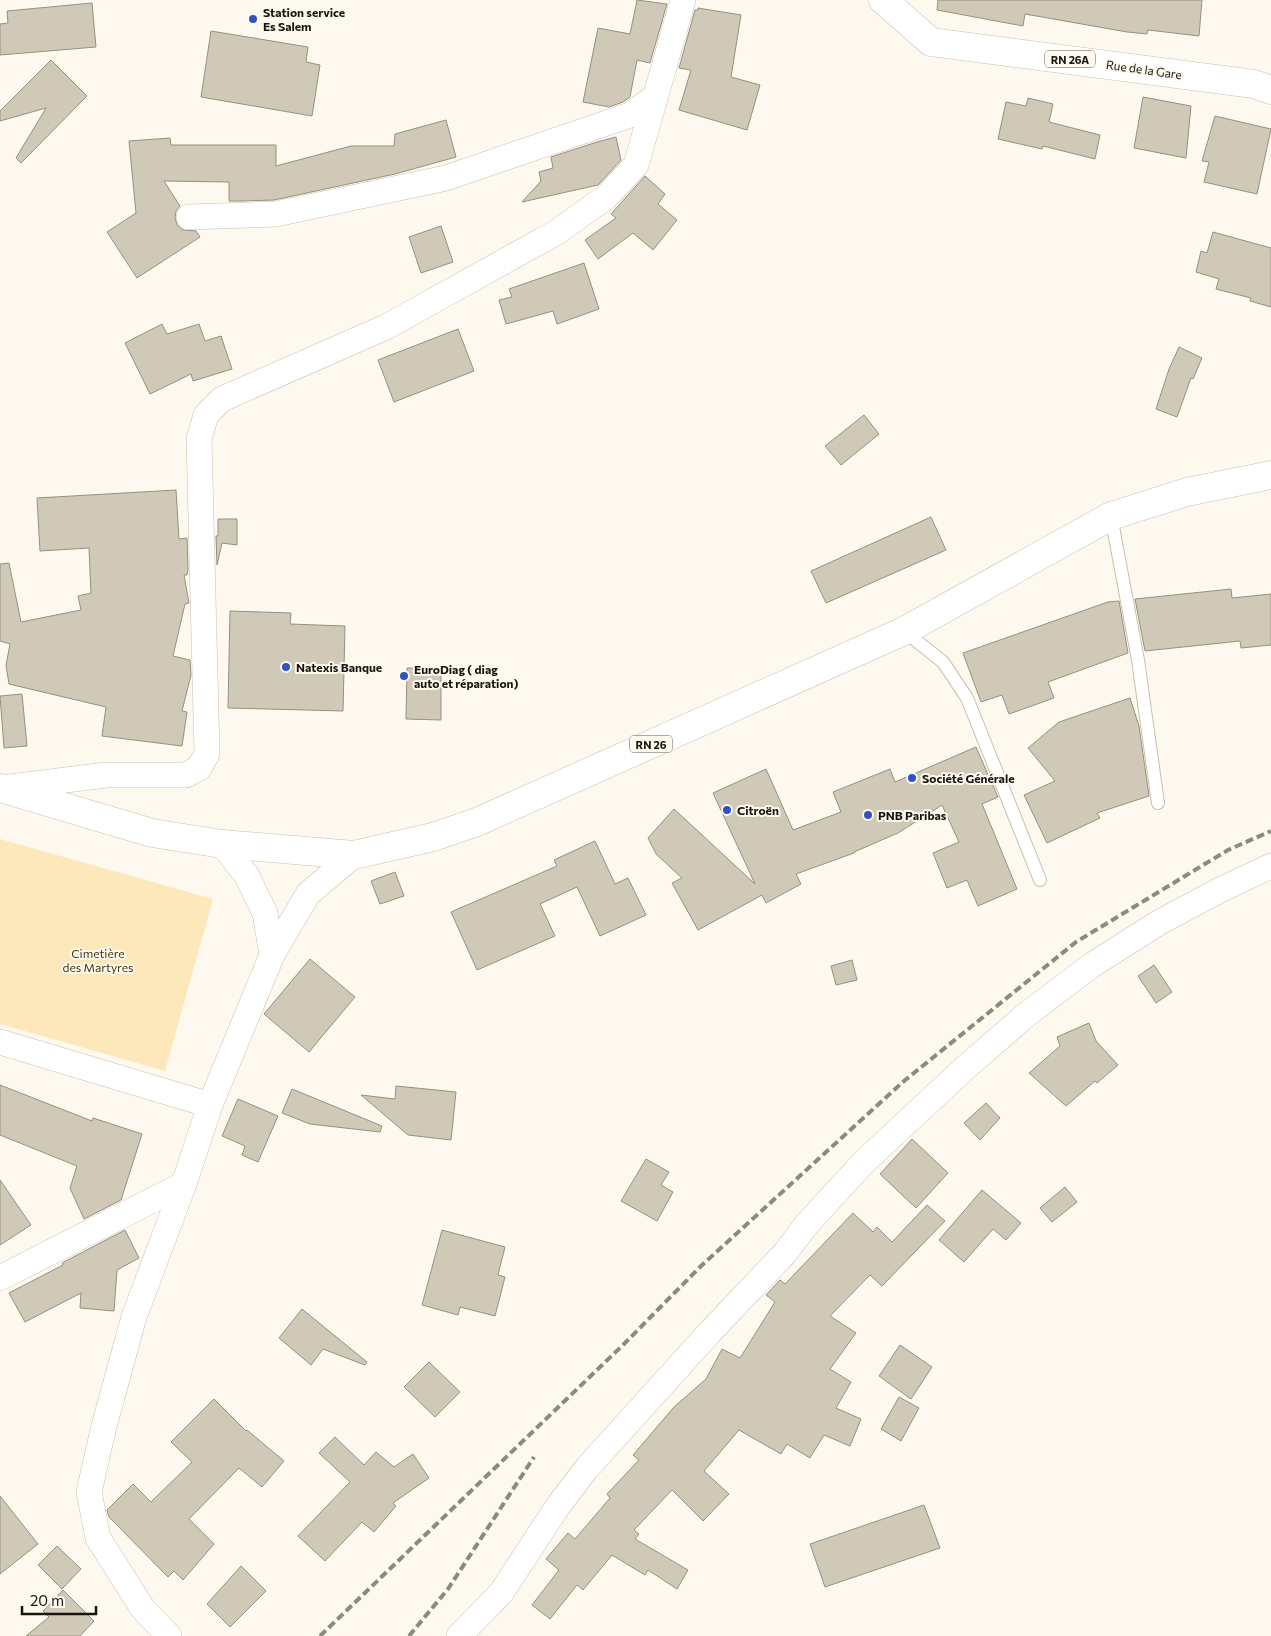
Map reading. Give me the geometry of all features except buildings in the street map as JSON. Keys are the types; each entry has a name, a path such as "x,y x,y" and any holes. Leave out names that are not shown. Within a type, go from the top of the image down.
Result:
{"main road":[{"name":"Rue de la Gare","path":"883,0 931,42 1254,84 1271,90"},
{"name":"RN 26","path":"0,788 152,833 222,844 354,855 433,836 477,822 904,631 1111,516 1187,492 1271,474"}],"street":[{"path":"0,788 106,774 186,775 199,768 207,754 199,439 206,415 222,400 386,327 557,232 606,197 636,164 683,0"},
{"path":"189,217 276,214 446,178 630,115 656,96"},
{"path":"222,844 247,876 265,913 272,955"},
{"path":"169,1636 143,1610 98,1538 89,1492 104,1426 134,1317 184,1184 210,1105 272,955 308,894 354,855"},
{"path":"458,1636 501,1593 558,1506 587,1468 710,1332 786,1253 807,1224 832,1195 872,1155 965,1068 1019,1021 1092,966 1160,922 1220,890 1271,866"},
{"path":"0,1042 210,1105"},
{"path":"0,1278 184,1184"}],"lane":[{"path":"1111,516 1138,660 1158,803"},
{"path":"904,631 944,662 967,698 1040,880"}],"green space":[{"name":"Cimetière des Martyres","path":"0,839 213,899 165,1071 0,1024"}],"railway":[{"path":"320,1636 624,1344 701,1266 904,1081 1076,942 1228,850 1271,831"},
{"path":"409,1636 448,1589 534,1457"}],"place":[{"name":"Station service Es Salem","path":"253,19"},
{"name":"Natexis Banque","path":"286,667"},
{"name":"EuroDiag ( diag auto et réparation)","path":"404,676"},
{"name":"Société Générale","path":"912,778"},
{"name":"Citroën","path":"727,810"},
{"name":"PNB Paribas","path":"868,815"}]}
